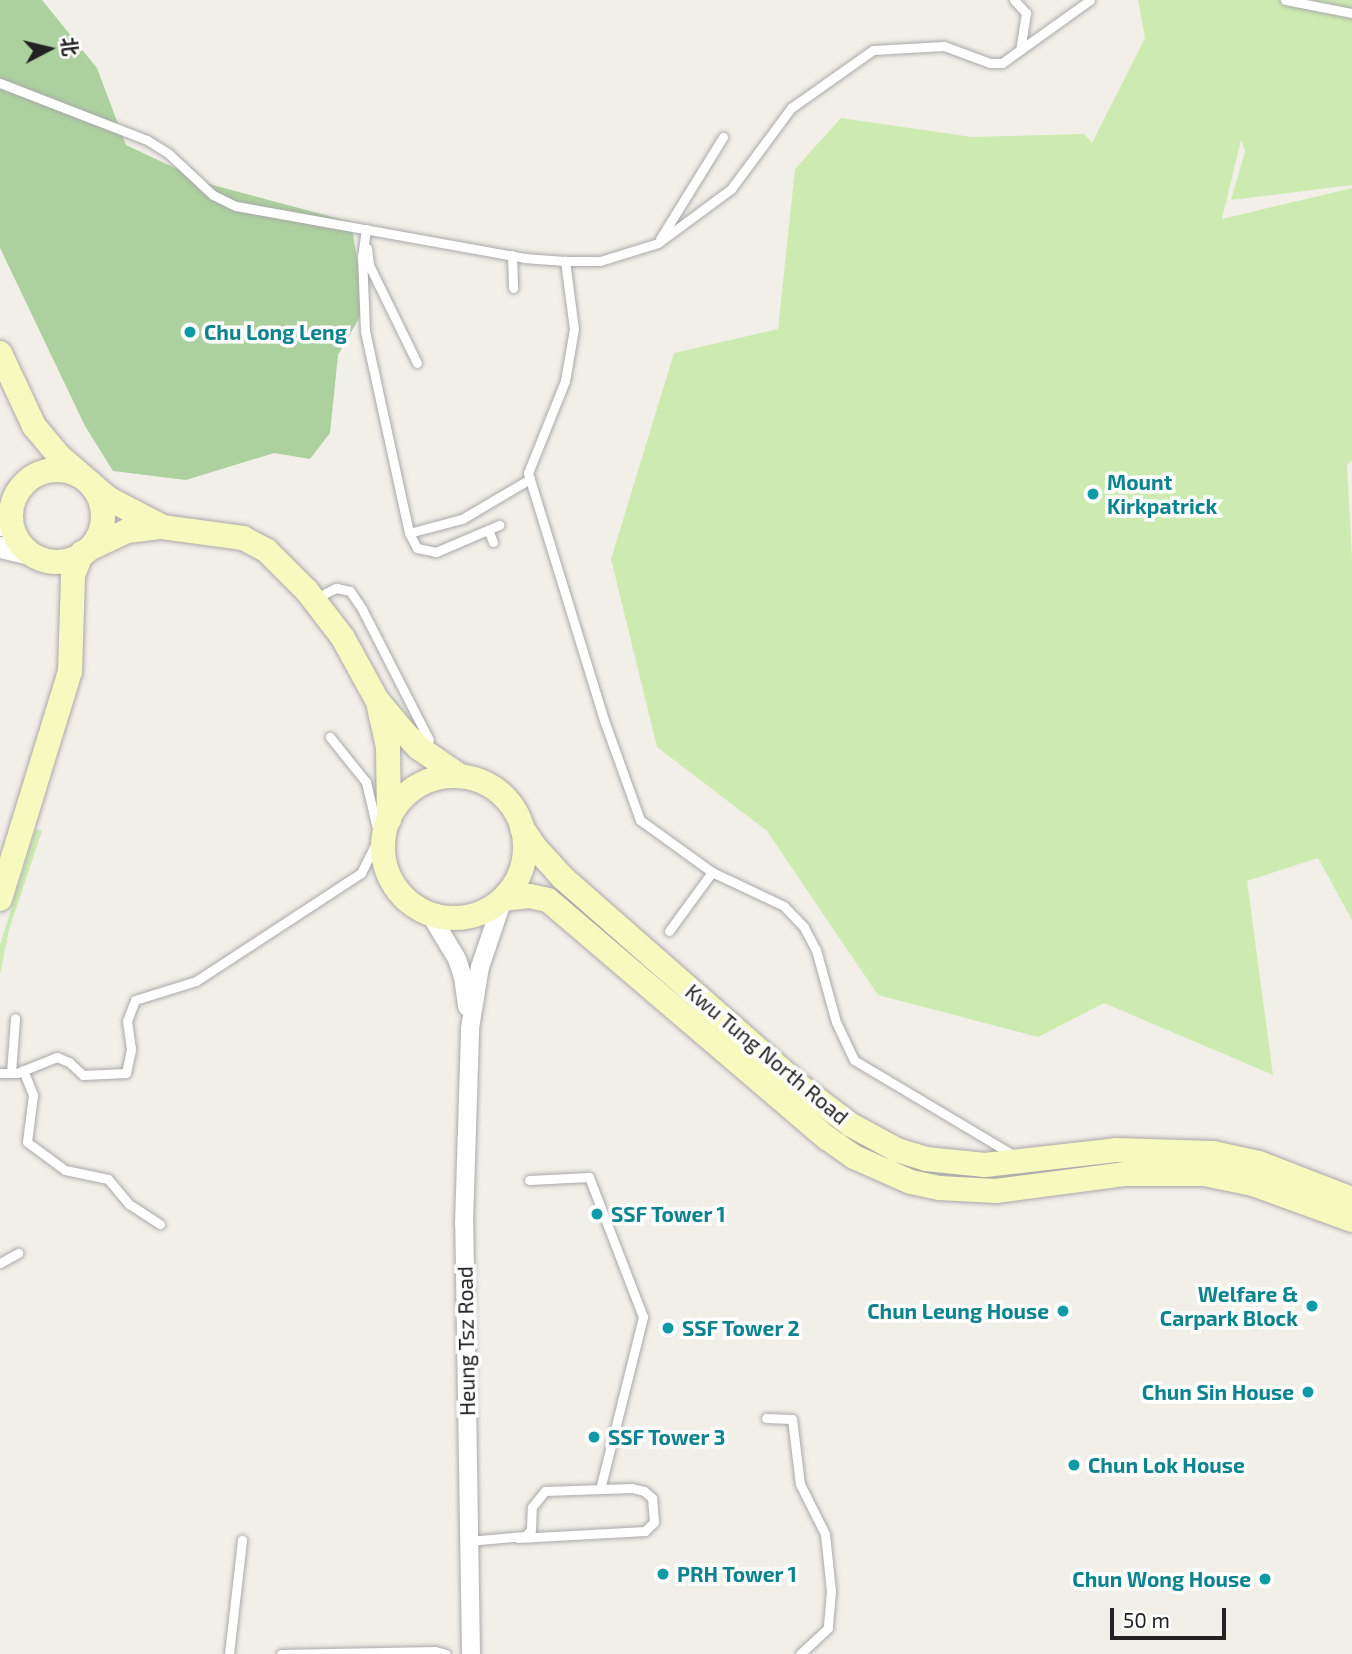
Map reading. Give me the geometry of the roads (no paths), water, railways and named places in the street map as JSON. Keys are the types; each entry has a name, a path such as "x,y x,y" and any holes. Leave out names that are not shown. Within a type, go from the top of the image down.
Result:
{"main road":[{"path":"0,353 34,426 98,495 102,509 97,539 85,552 73,575 69,672 0,899"},
{"path":"34,426 34,467 19,491 10,516 13,531 38,557 64,575 70,590 72,610"},
{"path":"19,491 46,470 76,473"},
{"name":"Kwu Tung North Road","path":"76,473 109,499 162,527"},
{"name":"Kwu Tung North Road","path":"38,557 60,562 127,531 162,527 243,538 274,556 343,638 377,700 419,748 460,776 492,787 511,805 534,846 563,878 802,1088 850,1125 897,1150 936,1161 985,1165 1116,1150 1213,1153 1259,1163 1352,1199"},
{"name":"Kwu Tung North Road","path":"377,700 388,747 389,820 384,838 387,869 399,892 430,914 467,917 486,910 503,899 516,883 523,865 525,846 522,828"},
{"path":"389,820 398,803 412,790 443,777 460,776"},
{"name":"Kwu Tung North Road","path":"503,899 530,895 548,900 827,1138 854,1157 911,1182 939,1188 996,1191 1126,1174 1204,1174 1253,1184 1352,1220"}],"street":[{"path":"0,525 19,491"},
{"path":"0,547 38,557"},
{"name":"Heung Tsz Road","path":"471,1654 464,1224 470,1028 482,957 503,899"},
{"name":"Heung Tsz Road","path":"430,914 453,951 464,977 470,1028"}],"lane":[{"path":"1014,0 1026,13 1020,50"},
{"path":"0,83 147,140 169,154 213,195 236,206 512,256 600,261 658,243 730,189 791,108 873,50 944,46 990,63 1002,63 1090,0"},
{"path":"1285,0 1352,13"},
{"path":"658,243 723,137"},
{"path":"366,229 369,265 416,363"},
{"path":"366,229 362,256 365,331 409,533 417,548 436,552 499,525"},
{"path":"512,256 513,288"},
{"path":"565,261 574,329 565,381 527,472 604,720 640,820 712,872 784,906 804,927 816,950 836,1022 854,1060 1016,1156 1023,1158 1122,1144 1186,1147 1246,1156 1308,1174 1352,1199"},
{"path":"409,533 462,519 530,479"},
{"path":"488,530 493,542"},
{"path":"313,600 336,588 350,591 362,609 429,740"},
{"path":"0,1073 23,1070 57,1057 69,1062 83,1075 126,1073 131,1049 127,1021 135,1000 196,981 361,873 379,837 366,782 330,737"},
{"path":"669,930 712,872"},
{"path":"11,1073 15,1018"},
{"path":"23,1070 33,1095 27,1142 65,1170 108,1179 130,1204 160,1224"},
{"path":"529,1180 589,1177 643,1317 600,1489"},
{"path":"0,1263 18,1253"},
{"path":"766,1418 792,1419 800,1483 825,1534 831,1591 828,1628 808,1650 800,1654"},
{"path":"468,1541 635,1534 645,1531 654,1522 652,1498 644,1491 545,1491 532,1507 531,1530 518,1538"},
{"path":"229,1654 242,1541"},
{"path":"281,1654 435,1651 446,1654"}],"place":[{"name":"Chu Long Leng","path":"190,332"},
{"name":"Mount Kirkpatrick","path":"1093,494"},
{"name":"SSF Tower 1","path":"597,1214"},
{"name":"Welfare & Carpark Block","path":"1312,1306"},
{"name":"Chun Leung House","path":"1063,1311"},
{"name":"SSF Tower 2","path":"668,1328"},
{"name":"Chun Sin House","path":"1308,1392"},
{"name":"SSF Tower 3","path":"594,1437"},
{"name":"Chun Lok House","path":"1074,1465"},
{"name":"PRH Tower 1","path":"663,1574"},
{"name":"Chun Wong House","path":"1265,1579"}]}
